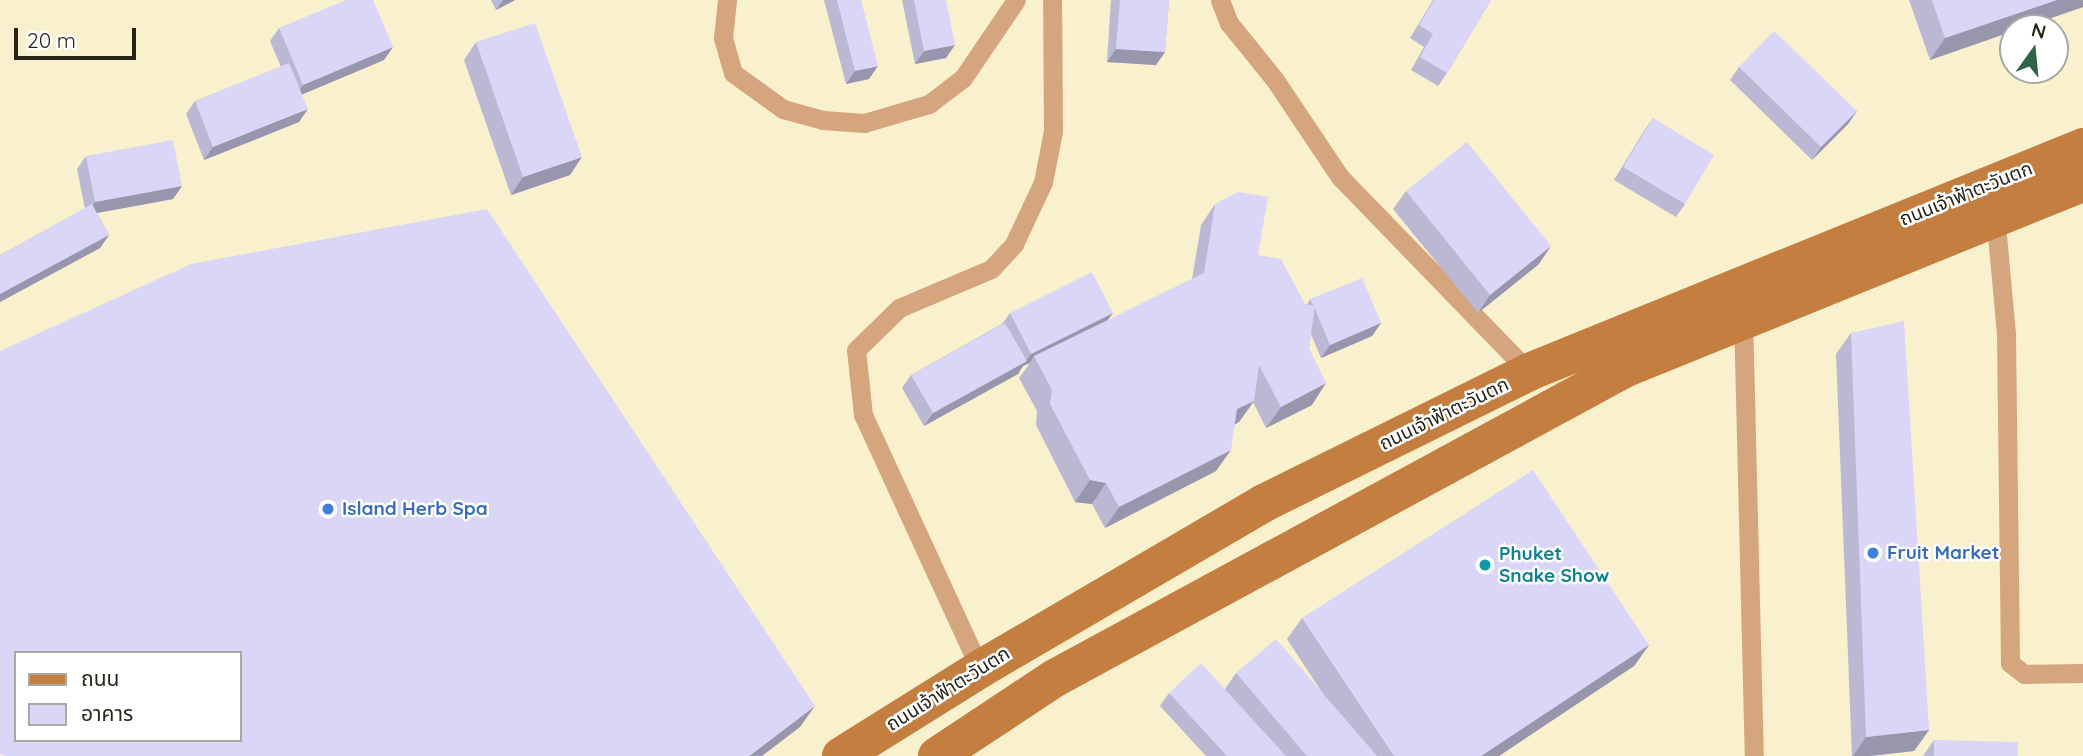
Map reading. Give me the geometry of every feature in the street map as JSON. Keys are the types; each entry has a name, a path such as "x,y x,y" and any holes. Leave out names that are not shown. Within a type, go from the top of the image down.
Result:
{"main road":[{"name":"ถนนเจ้าฟ้าตะวันตก","path":"841,756 980,669 1264,503 1529,372 1742,303 1993,202 2083,146"},
{"name":"ถนนเจ้าฟ้าตะวันตก","path":"1993,202 2083,183"},
{"name":"ถนนเจ้าฟ้าตะวันตก","path":"937,756 1055,678 1742,303"}],"lane":[{"path":"727,0 723,38 733,73 783,109 823,120 864,123 929,104 963,78 1016,0"},
{"path":"980,669 863,415 856,350 899,308 991,269 1014,244 1043,182 1053,131 1052,0"},
{"path":"1220,0 1229,23 1275,80 1340,177 1529,372"},
{"path":"1993,202 2006,335 2010,663 2024,674 2083,673"},
{"path":"1742,303 1754,756"}],"building":[{"path":"346,0 373,0 393,47 303,85 279,28"},
{"path":"837,0 861,0 878,66 855,71"},
{"path":"914,0 946,0 955,45 924,51"},
{"path":"1120,0 1169,0 1165,52 1116,49"},
{"path":"1434,0 1491,0 1447,73 1420,57 1433,34 1419,25"},
{"path":"1932,0 2057,0 2016,14 1999,14 1999,20 1945,38"},
{"path":"535,23 582,157 523,177 476,42"},
{"path":"1774,31 1857,111 1821,147 1739,67"},
{"path":"289,63 308,109 213,147 195,101"},
{"path":"1653,118 1714,155 1685,204 1623,167"},
{"path":"173,140 182,186 95,202 86,156"},
{"path":"1467,142 1551,246 1490,295 1406,191"},
{"path":"1238,192 1268,197 1258,255 1281,259 1305,304 1315,306 1309,348 1326,383 1281,407 1259,365 1254,401 1237,409 1231,450 1119,507 1106,483 1090,480 1050,404 1052,390 1034,356 1204,273 1215,204"},
{"path":"92,204 109,235 0,294 0,255"},
{"name":"Island Herb Spa","path":"487,209 815,706 749,756 0,754 0,351 191,264"},
{"path":"1092,272 1113,313 1031,354 1010,313"},
{"path":"1362,278 1381,323 1330,345 1310,299"},
{"name":"Fruit Market","path":"1904,321 1929,730 1866,737 1851,333"},
{"path":"1005,323 1027,361 933,413 911,375"},
{"name":"Phuket Snake Show","path":"1533,470 1649,645 1481,756 1394,756 1302,618"},
{"path":"1276,639 1377,756 1307,756 1236,673"},
{"path":"1201,663 1286,756 1227,756 1169,693"},
{"path":"1934,740 2018,742 2018,756 1934,756"}],"place":[{"name":"Island Herb Spa","path":"328,509"},
{"name":"Fruit Market","path":"1873,553"},
{"name":"Phuket Snake Show","path":"1485,565"}]}
